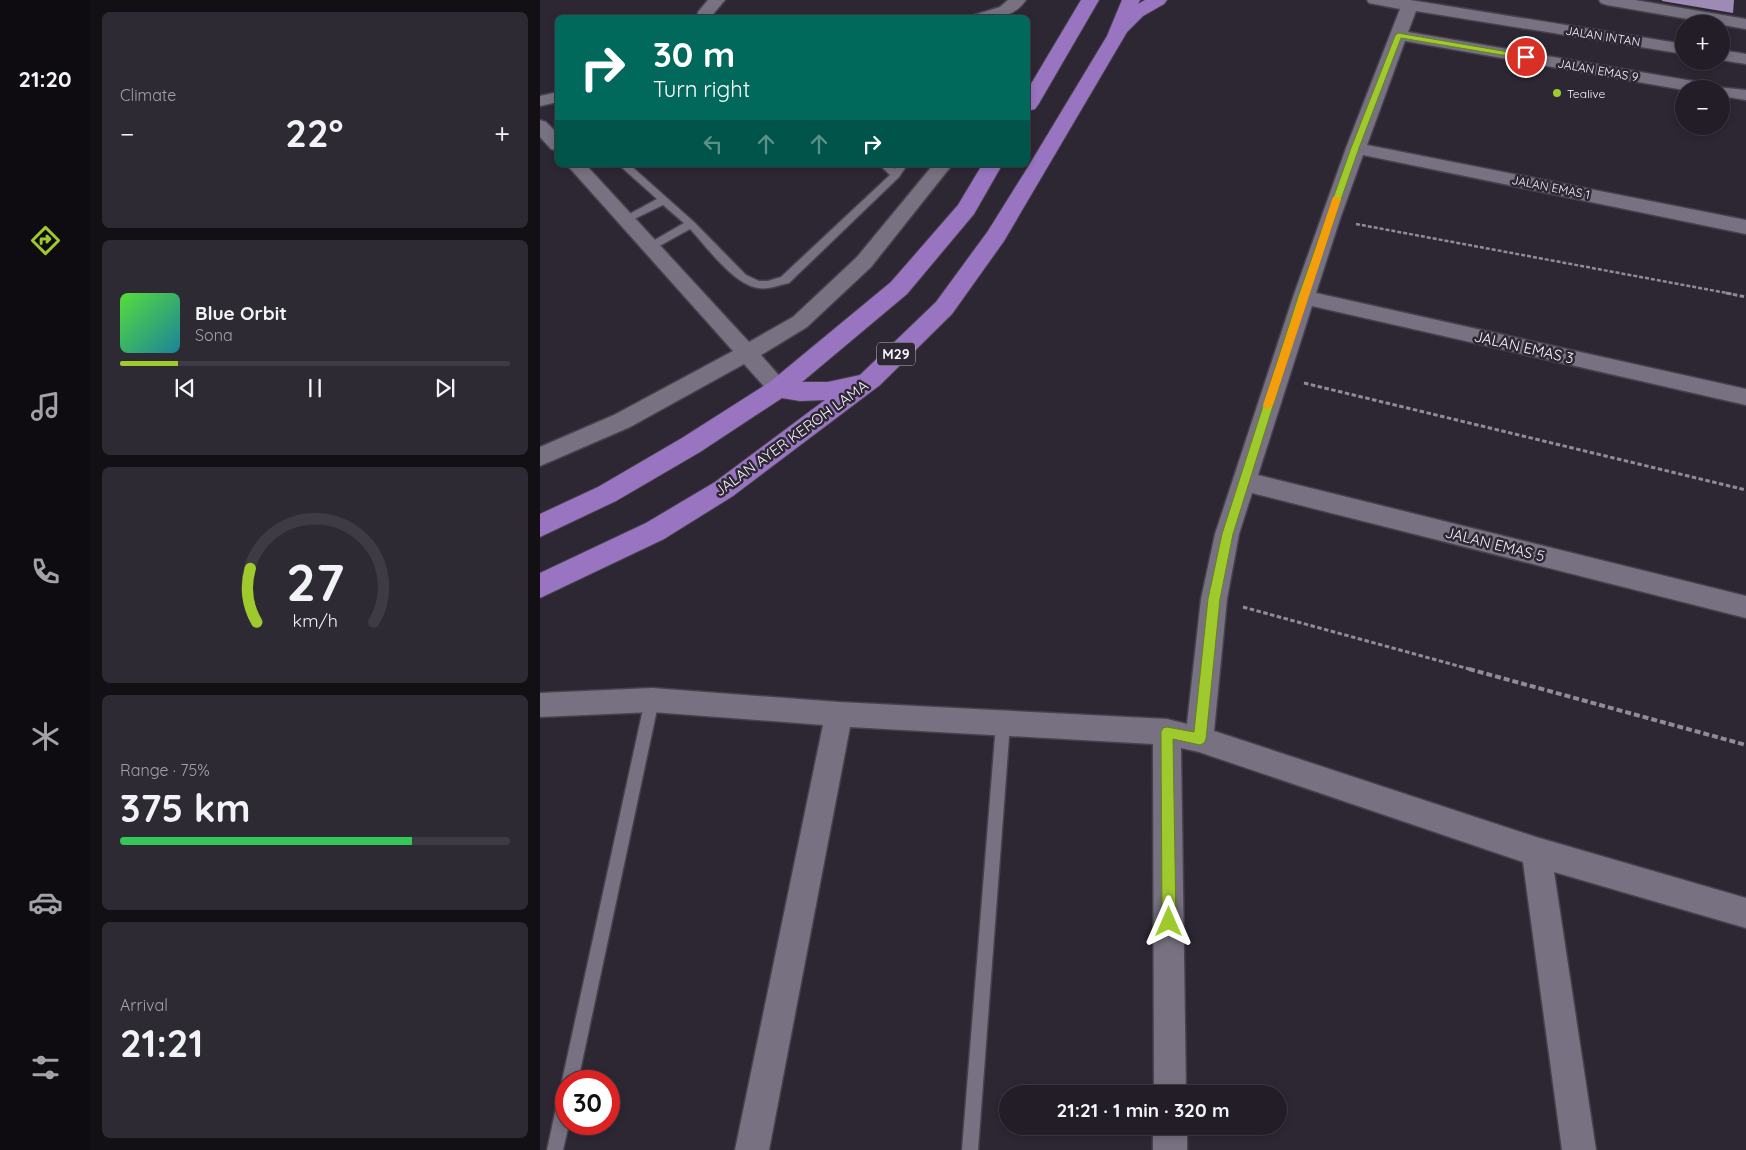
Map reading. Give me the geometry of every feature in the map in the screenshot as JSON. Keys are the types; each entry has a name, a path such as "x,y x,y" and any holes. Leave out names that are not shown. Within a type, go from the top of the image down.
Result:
{"main road":[{"path":"1030,103 1090,0"},
{"name":"JALAN AYER KEROH LAMA","path":"540,586 655,531 724,489 871,379 944,308 996,236 1116,36 1131,0"},
{"path":"1116,36 1137,12 1158,0"},
{"path":"540,526 607,494 691,445 779,388 899,288 966,209 991,167"},
{"path":"779,388 801,393 834,391 871,379"}],"street":[{"path":"706,15 717,0"},
{"path":"990,15 1006,10 1018,0"},
{"name":"JALAN INTAN","path":"1375,0 1675,48"},
{"path":"1607,0 1746,24"},
{"path":"1200,739 1214,599 1227,534 1330,219 1355,148 1410,6"},
{"name":"JALAN EMAS 9","path":"1398,36 1675,83"},
{"path":"1730,56 1746,59"},
{"path":"1730,92 1746,95"},
{"path":"540,94 555,96"},
{"path":"540,100 555,97"},
{"path":"540,126 555,142"},
{"name":"JALAN EMAS 1","path":"1355,148 1746,227"},
{"path":"578,167 779,388"},
{"path":"540,457 622,421 800,322 864,262 941,167"},
{"name":"JALAN EMAS 3","path":"1303,297 1746,397"},
{"name":"JALAN EMAS 5","path":"1243,481 1746,607"},
{"path":"540,705 652,700 839,714 1167,732 1200,739 1536,852 1746,913"},
{"path":"752,1150 839,714"},
{"path":"1167,732 1170,1085"},
{"path":"1536,852 1579,1150"},
{"path":"1170,1135 1170,1150"}],"lane":[{"path":"626,167 691,224 742,278 758,285 768,285 785,280 896,175 901,167"},
{"path":"887,167 896,175"},
{"path":"625,220 664,200"},
{"path":"650,247 691,224"},
{"path":"572,1070 652,700"},
{"path":"970,1150 1003,724"},
{"path":"555,1150 558,1135"}],"path":[{"path":"1330,219 1746,297"},
{"path":"1277,377 1746,490"},
{"path":"1214,599 1746,745"}],"building":[{"path":"1734,0 1733,13 1662,1"}],"slow traffic":[{"path":"1268,405 1337,199"}],"place":[{"name":"Tealive","path":"1557,93"}],"route":[{"path":"1169,922 1167,732 1200,739 1214,599 1227,534 1303,297 1355,148 1398,36 1526,57"}]}
